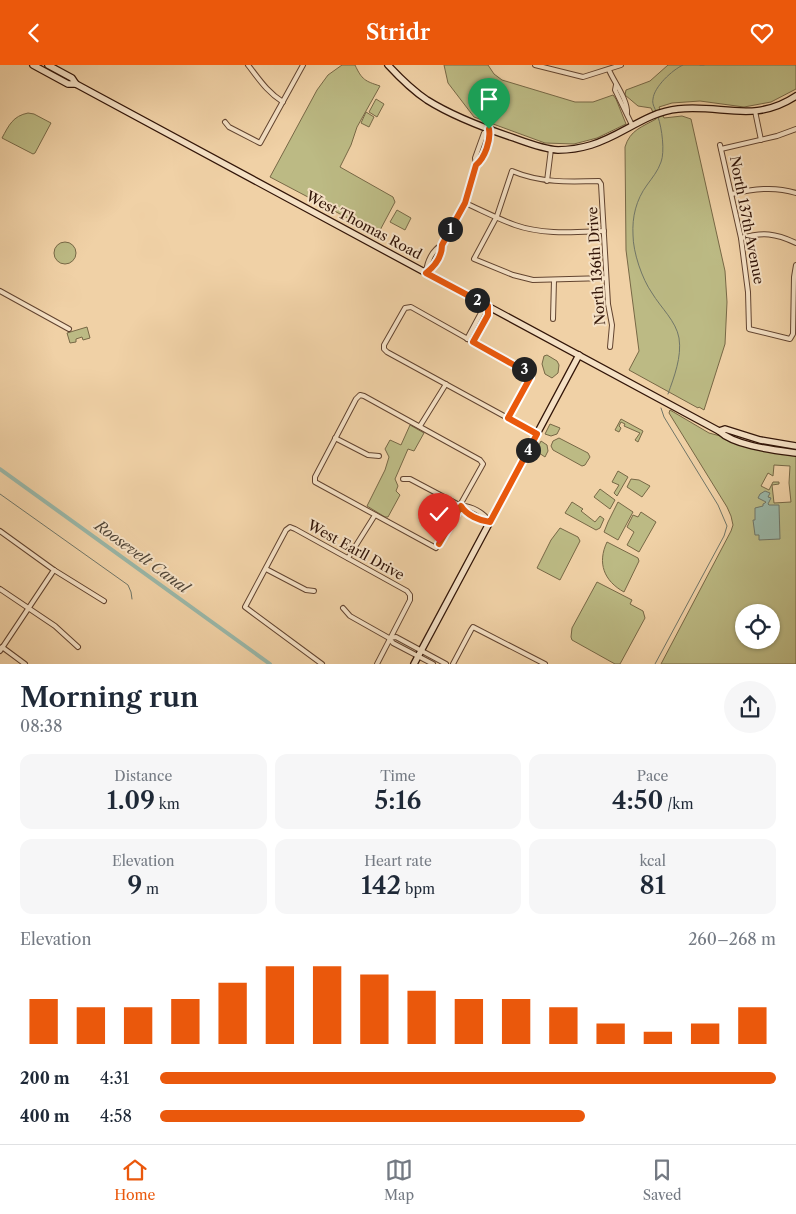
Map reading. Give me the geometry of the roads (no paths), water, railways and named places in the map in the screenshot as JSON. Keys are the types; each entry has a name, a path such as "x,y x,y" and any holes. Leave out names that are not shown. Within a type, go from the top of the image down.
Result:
{"main road":[{"name":"West Thomas Road","path":"33,65 68,84 76,84"},
{"name":"West Thomas Road","path":"48,65 72,78 76,84 726,436 746,443 796,453"},
{"path":"388,65 407,85 429,101 460,117 489,129 551,149 572,149 590,146 604,141 632,125 661,112 691,108 738,112 755,111 772,107 796,96"},
{"path":"414,664 579,355"},
{"name":"West Thomas Road","path":"719,431 725,429 760,440 796,446"}],"street":[{"path":"248,65 260,83 272,95 283,101"},
{"path":"225,122 229,127 260,143 303,65"},
{"path":"535,65 583,77 622,65"},
{"path":"609,70 619,88 621,99 628,109 627,113 632,125"},
{"path":"755,111 762,140 796,130"},
{"path":"426,273 433,268 442,252 442,245 465,203 476,165 475,159 484,133 489,129"},
{"name":"North 137th Avenue","path":"762,140 721,147 741,238 748,292 749,329 790,339 793,334 795,317"},
{"path":"551,149 548,181 525,177 512,171 497,216 474,259 513,275 533,280 606,278"},
{"name":"North 136th Drive","path":"548,181 599,181 601,185 608,304 612,325 610,347"},
{"path":"732,194 761,189 787,190 796,193"},
{"path":"465,203 515,225 542,231 604,231"},
{"path":"741,238 755,234 770,233 796,243"},
{"path":"795,317 794,277 796,265"},
{"path":"553,319 554,280"},
{"path":"0,291 69,329"},
{"path":"467,339 482,311 488,306"},
{"path":"473,342 488,315 488,306"},
{"path":"508,418 530,378 530,374 452,329 408,307 403,310 384,345 384,349 446,384 537,434"},
{"path":"420,427 446,384"},
{"path":"360,395 420,427 480,460 483,464 436,548 315,482 315,477 335,438 360,395"},
{"path":"335,438 368,455 379,456"},
{"path":"403,479 410,479 461,506 467,505 486,516 490,522"},
{"path":"348,558 375,515"},
{"name":"West Earll Drive","path":"266,569 286,530 290,527 407,591 410,595 410,600 389,638"},
{"path":"0,531 54,570 104,601"},
{"path":"314,591 306,590 266,569 245,607 322,664"},
{"path":"25,664 1,648 54,570"},
{"path":"0,589 62,631 78,647"},
{"path":"344,609 350,616 389,638 393,643 446,664"},
{"path":"452,664 473,627 544,664"},
{"path":"377,664 389,638"},
{"path":"420,653 433,664"}],"waterway":[{"path":"656,111 653,105 654,94 660,84 683,65"},
{"path":"658,117 661,127 662,158 637,203 633,222 633,242 636,257 648,287 672,320 679,338 678,360 668,394"},
{"path":"655,664 724,536 727,526 718,505 664,417 661,408"},
{"name":"Roosevelt Canal","path":"0,469 270,664"},
{"path":"0,494 128,585 132,599"}]}
